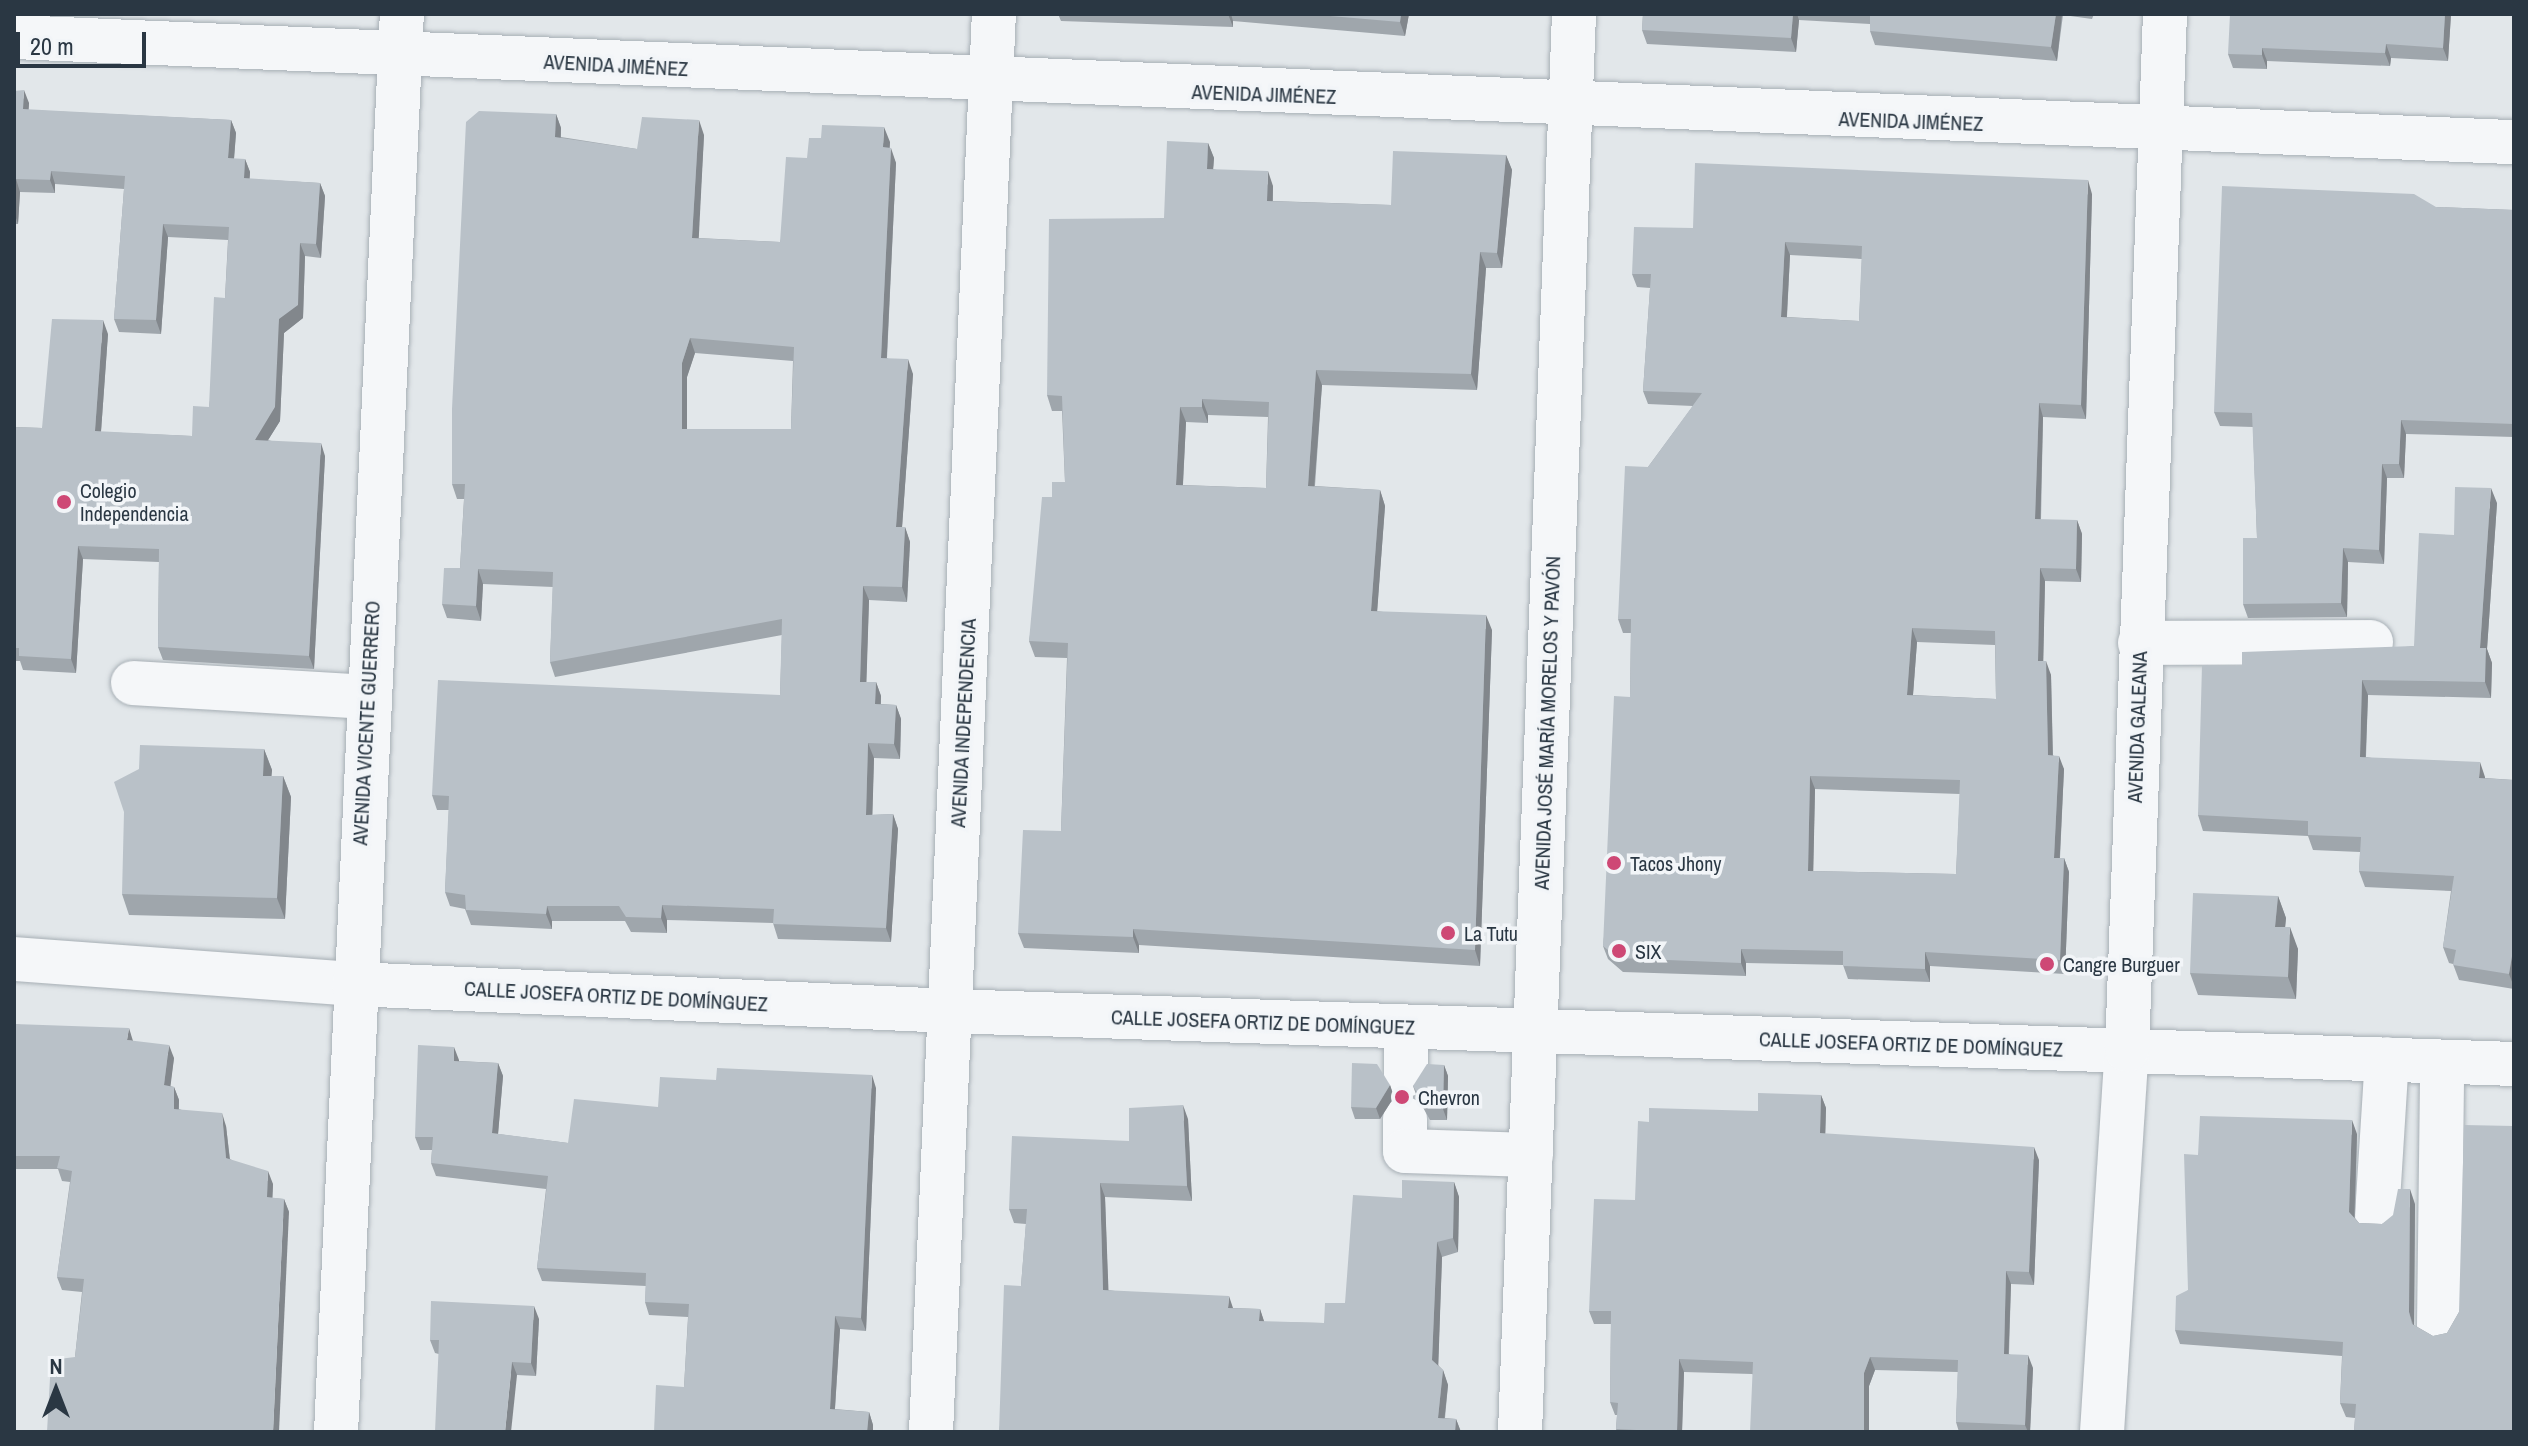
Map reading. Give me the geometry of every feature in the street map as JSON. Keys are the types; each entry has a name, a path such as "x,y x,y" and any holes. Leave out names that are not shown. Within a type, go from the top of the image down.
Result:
{"street":[{"name":"AVENIDA INDEPENDENCIA","path":"931,1432 994,14"},
{"name":"AVENIDA JOSÉ MARÍA MORELOS Y PAVÓN","path":"1520,1432 1574,14"},
{"name":"AVENIDA GALEANA","path":"2102,1432 2127,1050 2161,17"},
{"name":"AVENIDA JIMÉNEZ","path":"14,37 401,34 992,83 2157,131 2514,142"},
{"name":"AVENIDA VICENTE GUERRERO","path":"336,1432 354,984 401,34"},
{"path":"2140,643 2371,642"},
{"path":"133,683 368,697"},
{"name":"CALLE JOSEFA ORTIZ DE DOMÍNGUEZ","path":"14,959 354,984 950,1011 2514,1064"},
{"path":"1406,1028 1406,1075"},
{"path":"2377,1216 2387,1059"},
{"path":"2439,1326 2442,1062"},
{"path":"1405,1119 1405,1151 1531,1155"}],"building":[{"path":"1307,14 1401,14 1400,22"},
{"path":"1643,14 1793,14 1791,38 1642,30"},
{"path":"1870,14 2056,14 2051,47 1870,31"},
{"path":"2230,14 2445,14 2443,48 2386,44 2385,53 2262,48 2262,55 2228,54"},
{"path":"24,90 23,109 231,120 228,158 245,159 244,178 320,183 316,244 300,243 298,305 279,319 275,407 255,440 321,443 309,656 158,647 159,549 78,546 71,659 19,656 19,648 14,648 14,427 42,428 52,319 103,320 95,431 192,436 193,406 209,407 214,297 225,298 229,227 163,224 156,320 114,319 125,176 51,171 50,180 16,179 14,205 14,91"},
{"path":"479,111 556,114 555,137 637,149 642,117 699,120 692,238 780,242 786,157 807,158 809,138 821,138 822,125 884,127 883,147 891,148 881,358 908,359 896,527 905,527 902,587 863,586 860,682 876,682 875,704 896,705 894,744 868,743 866,815 893,814 886,928 773,924 774,909 662,905 661,918 626,917 619,906 547,906 546,914 466,910 465,895 445,892 449,796 432,795 438,680 780,695 782,619 550,662 553,572 478,569 476,606 442,604 444,568 460,568 465,484 452,484 452,409 466,122","holes":["690,338 794,347 791,429 682,429 682,363"]},
{"path":"1167,141 1208,143 1207,169 1268,171 1267,201 1391,205 1393,151 1506,155 1497,253 1480,252 1471,374 1316,370 1308,486 1380,490 1371,611 1486,615 1475,950 1133,929 1133,937 1018,933 1023,830 1061,831 1068,643 1029,641 1042,497 1052,497 1052,482 1065,482 1062,396 1047,395 1049,219 1164,218","holes":["1202,399 1269,402 1266,488 1176,485 1180,407 1202,407"]},
{"path":"1695,163 2088,180 2081,405 2039,403 2035,519 2077,520 2076,569 2040,568 2038,661 2046,661 2048,755 2059,756 2054,858 2064,858 2060,960 1925,952 1925,969 1843,966 1843,951 1741,949 1741,963 1618,958 1603,946 1614,696 1630,697 1631,619 1618,619 1625,466 1648,467 1702,393 1643,391 1651,274 1632,274 1634,227 1693,228","holes":["1785,242 1862,246 1859,321 1781,317","1912,628 1995,631 1996,699 1907,695","1810,776 1960,780 1956,874 1808,871"]},
{"path":"2222,186 2414,194 2436,207 2514,210 2514,424 2401,420 2399,464 2382,464 2379,550 2343,548 2341,603 2243,604 2243,538 2257,538 2252,413 2214,412"},
{"path":"2455,487 2491,488 2480,648 2486,648 2485,682 2362,680 2360,757 2480,762 2479,778 2514,780 2514,944 2509,974 2453,965 2456,950 2443,947 2454,876 2359,871 2361,837 2308,835 2308,821 2198,815 2202,665 2242,666 2242,652 2414,646 2419,533 2454,535"},
{"path":"140,745 264,749 263,776 283,776 277,898 122,894 124,812 114,782 139,769"},
{"path":"2193,893 2278,896 2275,927 2290,927 2288,977 2190,973"},
{"path":"14,1024 129,1028 127,1040 169,1045 164,1085 174,1087 174,1109 222,1113 226,1158 268,1171 267,1197 284,1199 273,1432 47,1432 51,1360 75,1357 84,1279 57,1277 72,1171 57,1168 60,1156 14,1156"},
{"path":"418,1045 454,1047 454,1061 498,1063 492,1133 568,1143 574,1099 658,1107 660,1077 716,1080 717,1068 872,1075 861,1318 835,1316 830,1409 869,1412 867,1432 654,1432 656,1385 684,1387 689,1304 645,1302 646,1273 537,1268 548,1176 431,1163 433,1137 415,1137"},
{"path":"1352,1063 1377,1064 1390,1085 1376,1108 1351,1107"},
{"path":"1427,1064 1444,1065 1443,1109 1426,1108 1413,1086"},
{"path":"1758,1093 1821,1095 1820,1133 2034,1147 2029,1272 2006,1271 2004,1354 2028,1355 2025,1425 1956,1422 1958,1360 1870,1357 1864,1373 1864,1432 1750,1432 1753,1362 1679,1359 1677,1432 1616,1429 1618,1403 1610,1402 1611,1311 1589,1311 1594,1199 1635,1200 1638,1121 1649,1122 1649,1108 1758,1111"},
{"path":"1183,1105 1187,1186 1100,1183 1103,1290 1229,1296 1228,1308 1260,1309 1259,1321 1324,1323 1325,1303 1345,1303 1353,1195 1402,1198 1402,1180 1454,1182 1453,1238 1437,1242 1432,1360 1443,1370 1438,1418 1456,1419 1455,1432 999,1432 1004,1285 1021,1286 1027,1209 1009,1209 1012,1136 1129,1141 1129,1108"},
{"path":"2200,1116 2352,1120 2349,1212 2359,1223 2382,1224 2393,1215 2398,1189 2410,1189 2409,1312 2412,1324 2433,1336 2447,1333 2459,1312 2464,1125 2514,1126 2512,1432 2354,1432 2356,1404 2340,1403 2343,1342 2175,1330 2176,1296 2188,1290 2184,1154 2198,1155"},
{"path":"431,1301 534,1306 531,1363 512,1362 505,1432 435,1432 439,1340 430,1340"}],"place":[{"name":"Colegio Independencia","path":"64,502"},
{"name":"Tacos Jhony","path":"1614,863"},
{"name":"La Tutu","path":"1448,933"},
{"name":"SIX","path":"1619,951"},
{"name":"Cangre Burguer","path":"2047,964"},
{"name":"Chevron","path":"1402,1097"}]}
